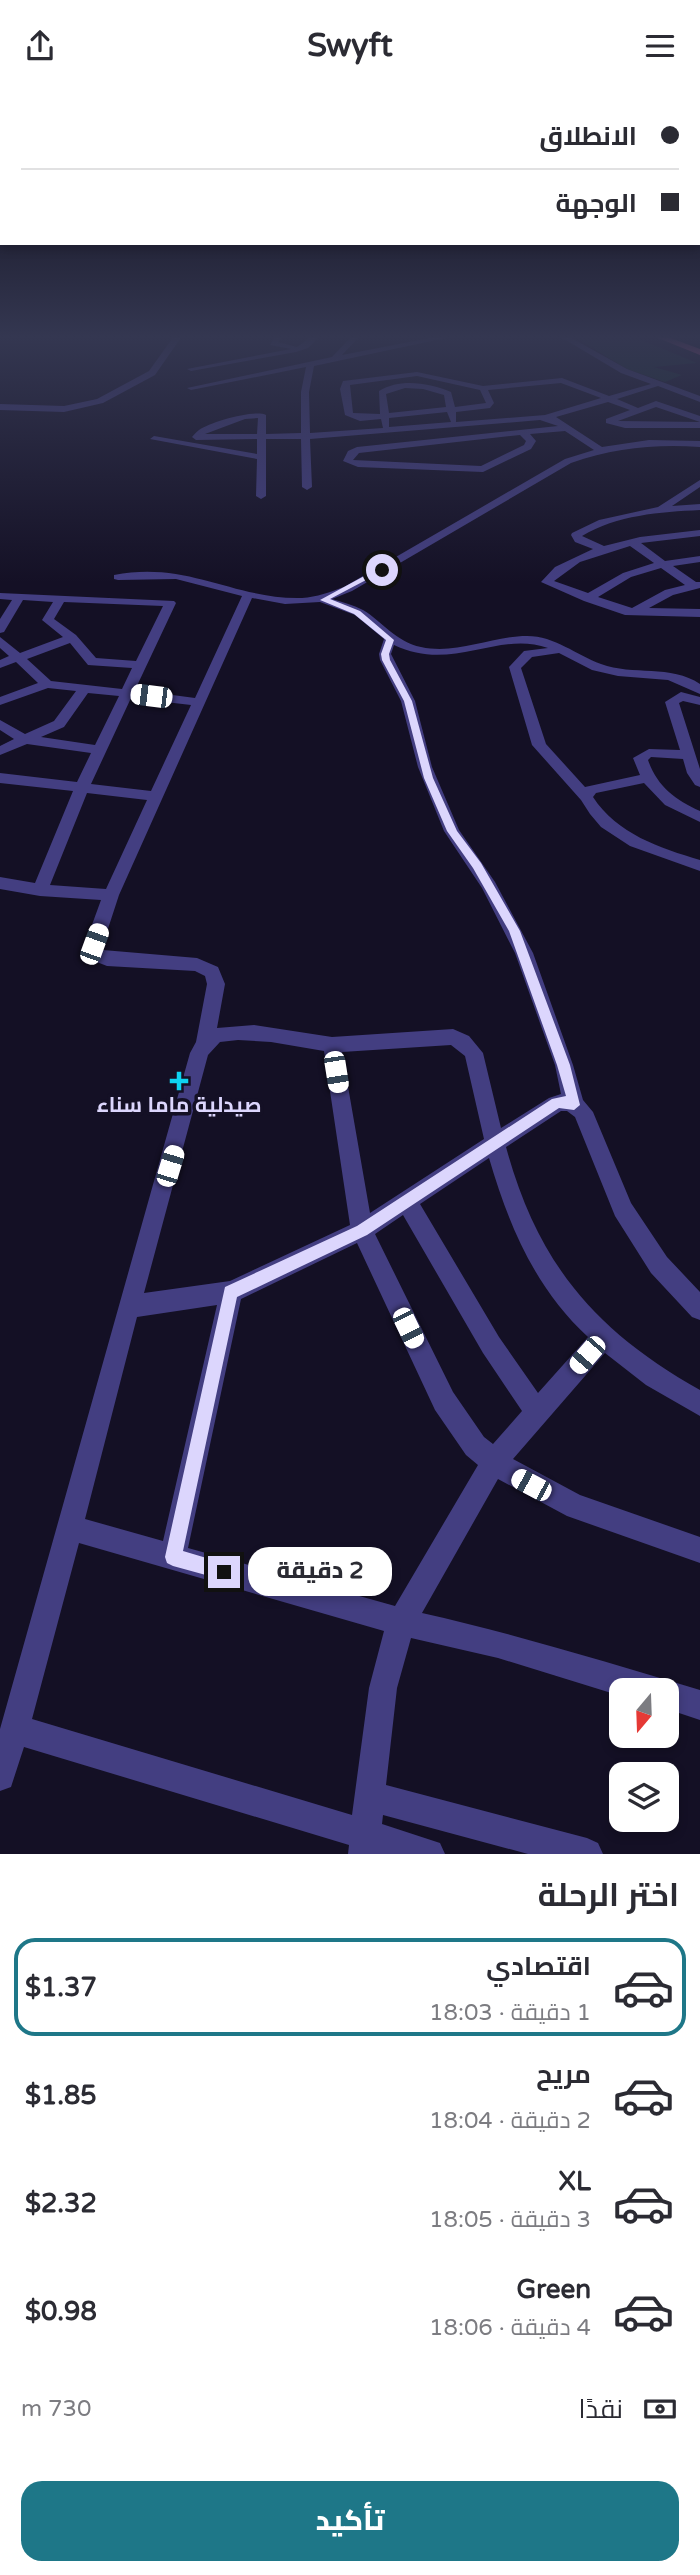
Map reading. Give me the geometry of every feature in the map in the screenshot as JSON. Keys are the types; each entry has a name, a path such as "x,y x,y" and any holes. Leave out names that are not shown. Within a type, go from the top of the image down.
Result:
{"street":[{"path":"187,445 208,428 242,418"},
{"path":"261,496 263,418"},
{"path":"306,418 307,487"},
{"path":"384,418 395,465"},
{"path":"453,418 459,440"},
{"path":"196,437 306,436 531,418"},
{"path":"550,418 600,449"},
{"path":"616,418 609,421 625,425 700,425"},
{"path":"523,433 531,441 528,447 488,468 358,464 348,461 353,451 566,428"},
{"path":"154,439 261,457"},
{"path":"118,577 183,576 248,595 300,603 324,600 348,589 568,461 600,449 650,443 700,444"},
{"path":"428,444 431,467"},
{"path":"657,510 697,488"},
{"path":"606,550 579,540 576,535 605,523 657,510 700,507"},
{"path":"700,534 633,543 606,550 574,562 547,581 588,599 632,613 700,613"},
{"path":"633,543 697,585"},
{"path":"588,599 612,580 662,563 700,559"},
{"path":"632,613 669,592 697,585"},
{"path":"0,1776 31,1681 68,1527 128,1307 177,1142 199,1053 205,1043 216,984 212,972 197,965 107,959 95,954 94,944 111,895 248,595"},
{"path":"0,596 170,603 82,787 40,890"},
{"path":"0,629 3,618 20,596"},
{"path":"61,598 48,619 72,638 92,661 140,665"},
{"path":"324,600 357,612 390,640 430,653 527,640 550,643 600,668 675,678 700,690"},
{"path":"0,664 72,638"},
{"path":"390,640 385,654 386,660 408,701 429,778 452,831 477,866 514,931 564,1065 574,1105"},
{"path":"0,641 47,684"},
{"path":"564,649 524,655 514,669 539,745 601,817 619,831 643,845 700,866"},
{"path":"0,701 47,684 200,702"},
{"path":"0,751 59,724 85,688"},
{"path":"700,701 681,696 672,702 692,753 694,773 700,782"},
{"path":"0,724 23,739 100,750"},
{"path":"692,753 642,755 641,761 648,778 662,797 700,817"},
{"path":"0,778 157,796"},
{"path":"586,797 591,789 648,778"},
{"path":"0,883 40,890 111,895"},
{"path":"205,1043 223,1033 282,1036 332,1045 432,1037 453,1037 462,1041 474,1053 494,1142 512,1198 538,1258 562,1291 604,1336 643,1370 700,1404"},
{"path":"332,1045 362,1230 444,1401 475,1446 494,1462 526,1482 576,1507 700,1550"},
{"path":"128,1307 231,1292 362,1230 494,1142 556,1103 564,1101 583,1112 623,1209 659,1265 700,1309"},
{"path":"405,1201 491,1345 537,1412"},
{"path":"173,1557 231,1292"},
{"path":"366,1845 383,1688 401,1622 494,1462 604,1336"},
{"path":"68,1527 401,1622 498,1644 610,1678"},
{"path":"679,1699 700,1705"},
{"path":"16,1729 366,1845 429,1854"},
{"path":"370,1796 587,1854"}],"place":[{"name":"صيدلية ماما سناء","path":"179,1081"}],"route":[{"path":"224,1572 173,1557 231,1292 362,1230 556,1103 564,1101 574,1105 564,1065 514,931 477,866 460,846 429,778 408,701 386,660 386,648 390,640 357,612 324,600 382,570"}]}
